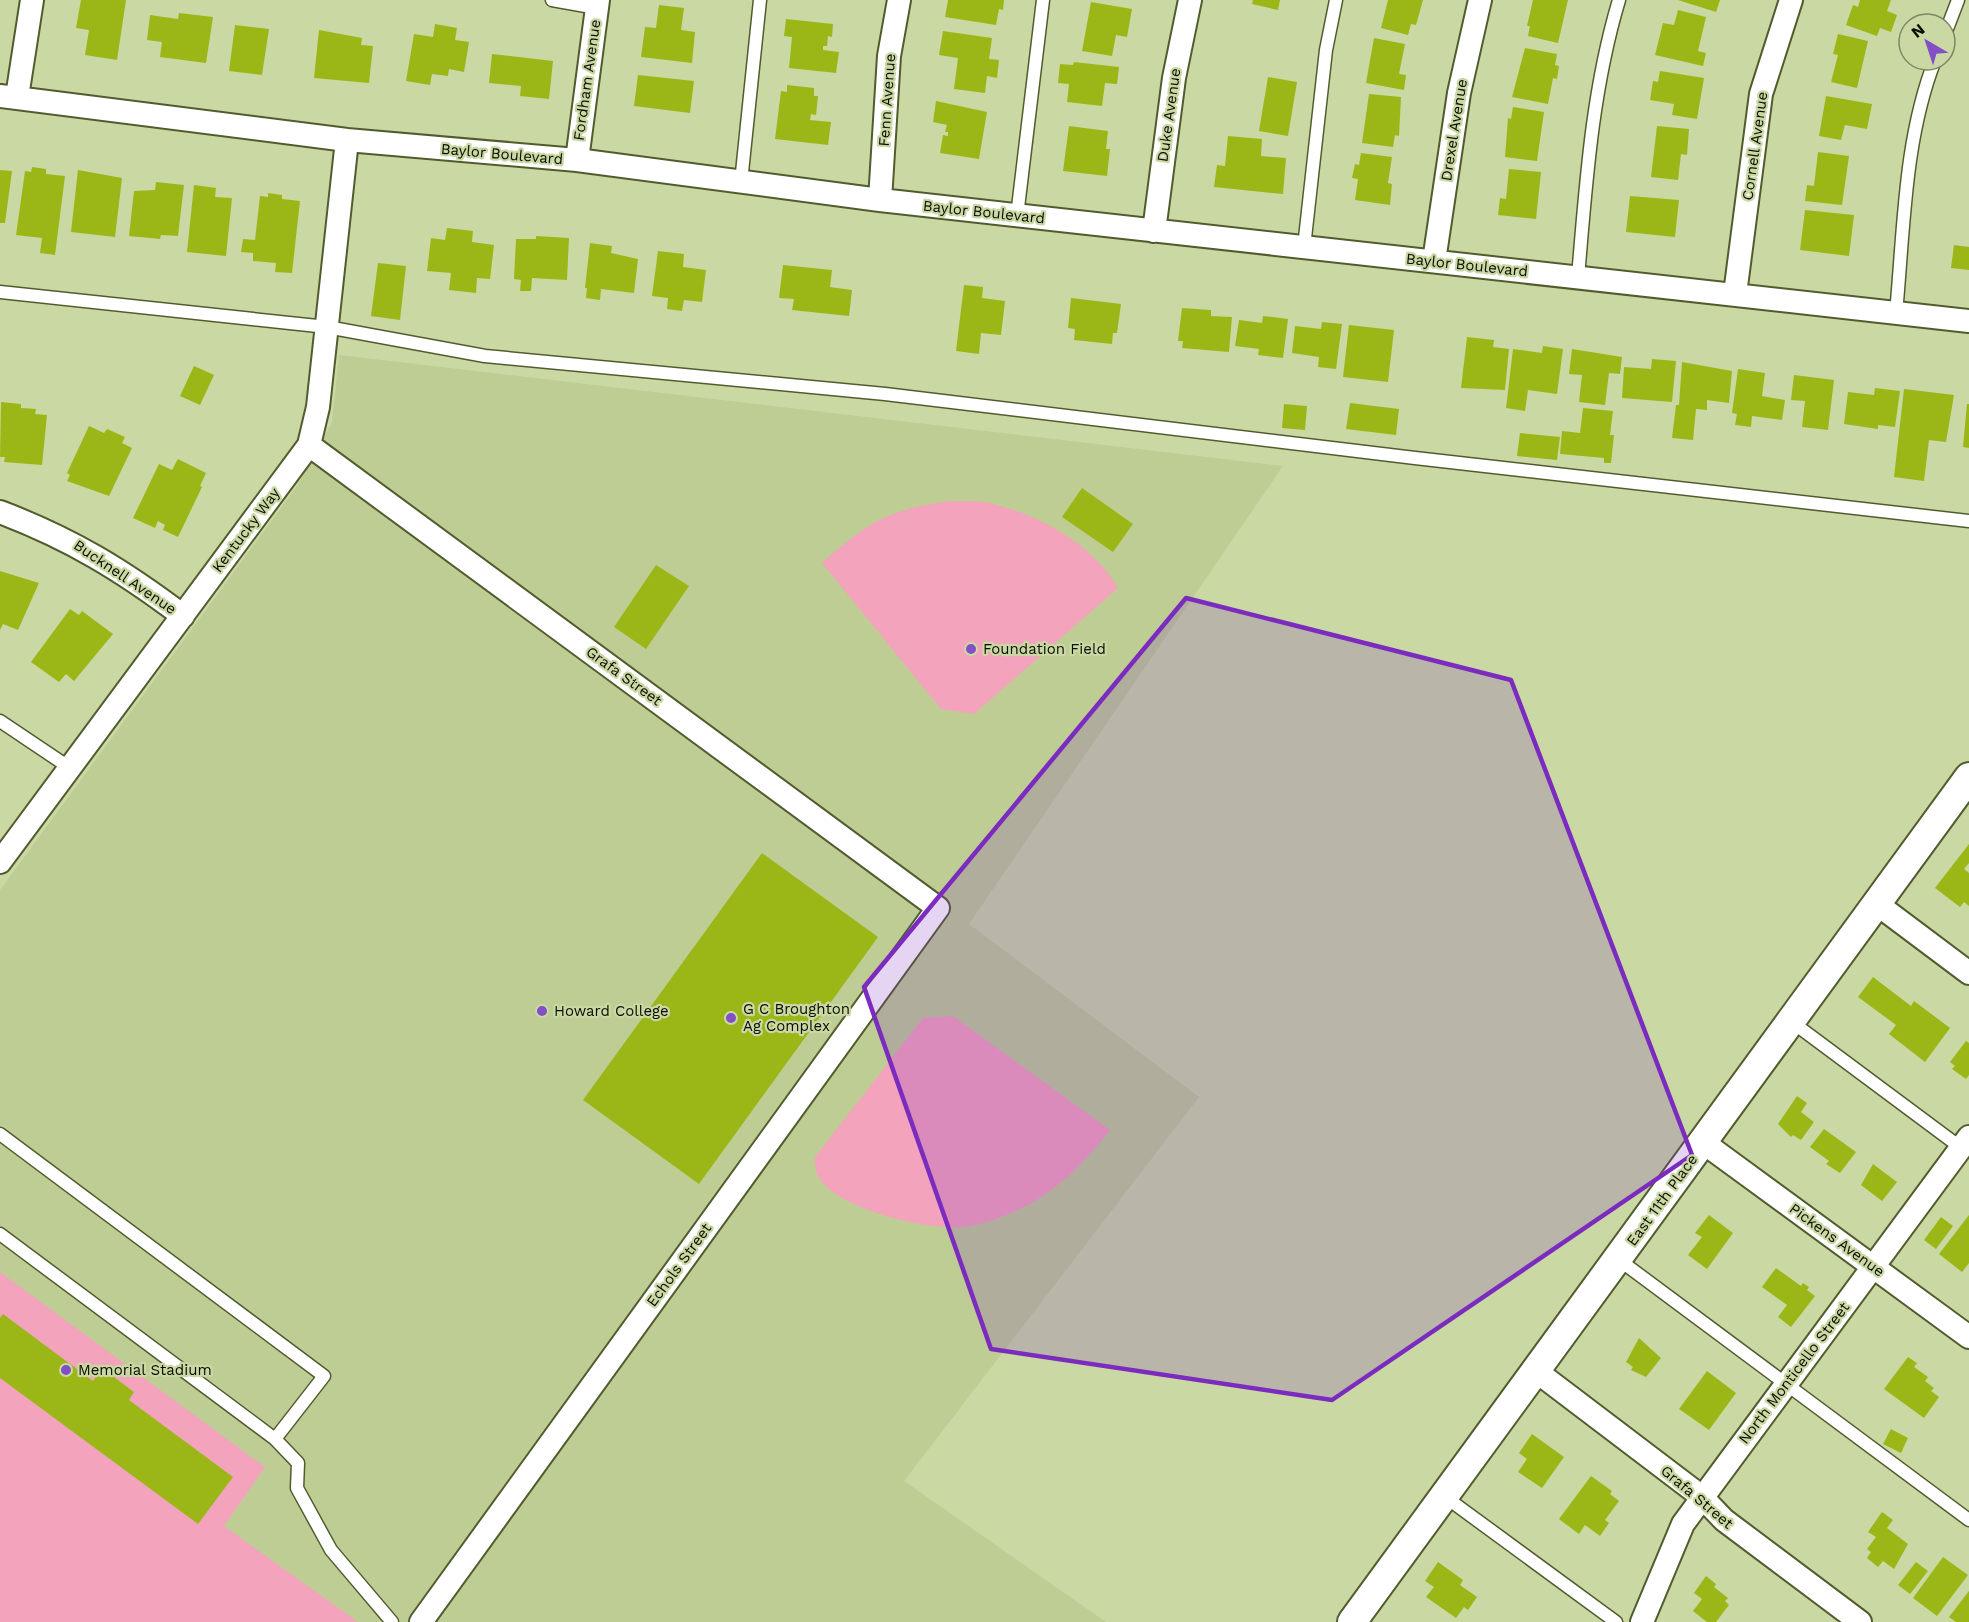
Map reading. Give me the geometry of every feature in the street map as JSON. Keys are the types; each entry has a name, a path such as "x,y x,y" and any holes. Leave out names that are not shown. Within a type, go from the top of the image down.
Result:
{"street":[{"path":"9,96 32,0"},
{"name":"Fenn Avenue","path":"880,201 889,56 899,0"},
{"name":"Duke Avenue","path":"1154,231 1174,78 1190,0"},
{"name":"Drexel Avenue","path":"1434,261 1459,93 1480,0"},
{"name":"Cornell Avenue","path":"1735,294 1761,94 1791,0"},
{"name":"Fordham Avenue","path":"577,160 597,4"},
{"name":"Baylor Boulevard","path":"9,96 347,140 577,160 880,201 1969,321"},
{"name":"Kentucky Way","path":"0,862 309,445 318,407 347,140"},
{"name":"Grafa Street","path":"309,445 938,908"},
{"name":"Bucknell Avenue","path":"0,512 69,540 147,589 183,616"},
{"name":"East 11th Place","path":"1358,1620 1444,1496 1877,904 1966,787"},
{"path":"1877,904 1969,973"},
{"name":"Echols Street","path":"421,1622 938,908"},
{"name":"Pickens Avenue","path":"1704,1143 1969,1337"},
{"name":"North Monticello Street","path":"1642,1622 1683,1524 1966,1146"},
{"name":"Grafa Street","path":"1536,1371 1702,1497 1724,1520 1860,1622"}],"lane":[{"path":"552,0 597,4"},
{"path":"741,182 760,0"},
{"path":"1017,216 1043,0"},
{"path":"1304,247 1326,50 1336,0"},
{"path":"1578,277 1592,125 1608,39 1620,0"},
{"path":"1896,313 1911,154 1930,72"},
{"path":"0,292 327,327 485,356 885,394 1427,459 1969,520"},
{"path":"0,721 70,768"},
{"path":"1792,1022 1966,1146"},
{"path":"0,1134 324,1376 275,1439"},
{"path":"0,1234 275,1439 298,1463 297,1488 331,1550 392,1622"},
{"path":"1618,1259 1969,1520"},
{"path":"1444,1496 1616,1622"}],"highlighted area":[{"path":"1186,598 1511,680 1692,1155 1332,1400 991,1349 864,987"}],"shaded area":[{"name":"Howard College","path":"339,355 1283,466 969,924 1199,1097 904,1481 1106,1622 0,1622 0,890 297,486 332,422"},
{"name":"Foundation Field","path":"951,501 988,503 1011,509 1047,524 1080,545 1095,558 1118,588 974,714 941,709 822,563 853,537 880,520 911,508"},
{"path":"953,1016 1110,1130 1077,1168 1039,1199 1003,1216 979,1224 960,1227 926,1225 884,1215 845,1200 830,1190 820,1179 816,1171 815,1157 923,1018"},
{"name":"Memorial Stadium","path":"0,1272 265,1467 224,1526 358,1622 0,1622"}],"building":[{"path":"81,0 126,0 117,60 85,55 89,30 76,28"},
{"path":"948,0 1004,0 1003,10 999,9 996,25 945,17"},
{"path":"1253,0 1280,0 1278,10 1252,4"},
{"path":"1388,0 1423,0 1416,25 1411,24 1408,35 1381,28"},
{"path":"1533,0 1568,0 1558,43 1528,36 1530,26 1527,26"},
{"path":"1678,0 1720,0 1716,12"},
{"path":"1860,0 1891,0 1887,11 1897,15 1891,32 1880,28 1877,36 1846,25 1853,5 1858,7"},
{"path":"1091,2 1132,9 1127,37 1116,35 1112,56 1082,51"},
{"path":"659,5 684,8 681,30 695,32 692,63 641,57 645,27 656,28"},
{"path":"1678,10 1706,17 1698,51 1706,53 1703,66 1655,55 1663,23 1674,25"},
{"path":"179,13 213,17 206,63 160,57 162,42 147,40 150,15 178,19"},
{"path":"786,19 833,24 832,37 828,36 827,46 823,46 823,50 839,52 836,73 789,68 792,37 784,36"},
{"path":"435,24 457,28 455,40 469,42 464,72 449,69 448,76 432,74 430,85 406,81 414,34 433,37"},
{"path":"235,25 269,29 262,75 229,71"},
{"path":"319,30 362,38 361,45 373,46 369,83 314,78"},
{"path":"943,31 992,38 989,59 999,60 997,78 987,76 985,93 954,89 958,58 939,55"},
{"path":"1838,34 1868,41 1857,88 1831,82 1838,55 1833,54"},
{"path":"1374,38 1405,44 1399,74 1406,75 1404,90 1366,83"},
{"path":"1525,48 1557,54 1555,65 1559,66 1557,79 1553,78 1548,104 1512,97"},
{"path":"492,54 553,61 549,99 520,96 521,86 489,83"},
{"path":"1074,62 1119,67 1117,84 1105,83 1102,106 1067,102 1069,84 1058,83 1060,64 1073,65"},
{"path":"1660,71 1704,78 1697,119 1672,115 1674,104 1650,100 1653,81 1658,82"},
{"path":"638,75 694,81 690,113 634,106"},
{"path":"1268,77 1297,82 1288,136 1259,131"},
{"path":"787,85 814,88 814,96 818,96 816,115 811,114 810,120 831,122 828,145 775,139 781,91 787,92"},
{"path":"1369,94 1401,97 1399,136 1395,135 1393,147 1362,143"},
{"path":"1826,96 1872,104 1867,129 1845,125 1841,140 1819,136"},
{"path":"936,101 987,112 979,159 940,153 943,135 948,136 948,132 945,132 947,125 933,122"},
{"path":"1513,107 1544,112 1537,161 1505,157 1508,118 1511,119"},
{"path":"1069,126 1108,131 1106,149 1110,149 1107,176 1063,171"},
{"path":"1657,126 1689,129 1687,155 1681,154 1678,180 1651,177"},
{"path":"1228,136 1262,139 1261,156 1286,158 1283,194 1214,187 1217,165 1225,166"},
{"path":"1818,152 1849,156 1842,205 1805,201 1807,185 1814,186"},
{"path":"1361,153 1392,157 1388,183 1392,184 1390,205 1355,200 1358,179 1352,178 1355,164 1359,165"},
{"path":"32,167 46,169 46,174 65,176 55,255 40,253 42,238 16,235 25,171 31,172"},
{"path":"1509,169 1541,172 1536,219 1498,215 1500,198 1506,199"},
{"path":"0,170 12,171 5,223 0,223"},
{"path":"78,170 122,178 115,237 71,232"},
{"path":"156,182 184,185 178,236 161,235 160,239 129,236 134,191 155,190"},
{"path":"194,185 216,188 215,197 232,198 226,256 187,252"},
{"path":"268,193 282,195 282,199 300,201 292,273 275,272 276,263 253,261 253,253 241,252 243,239 255,240 260,196 268,197"},
{"path":"1630,196 1679,200 1675,237 1626,232"},
{"path":"1805,210 1854,215 1849,256 1800,250"},
{"path":"447,228 473,231 472,242 494,245 490,279 477,278 476,293 449,290 451,273 427,271 431,238 445,240"},
{"path":"536,236 569,238 567,280 532,278 531,291 520,291 521,280 514,279 516,239 536,239"},
{"path":"590,243 612,246 611,253 638,259 634,293 601,289 600,300 586,298"},
{"path":"1954,245 1969,247 1969,270 1951,268"},
{"path":"658,251 684,254 683,267 706,270 702,302 684,300 682,311 667,309 668,298 652,296"},
{"path":"378,263 406,266 400,320 371,316"},
{"path":"783,265 832,270 830,287 852,290 849,316 792,310 794,299 779,298"},
{"path":"964,285 983,287 982,298 1005,301 1001,335 981,333 979,354 956,351"},
{"path":"1071,298 1121,304 1117,333 1113,333 1112,344 1074,340 1075,329 1068,328"},
{"path":"1182,308 1211,310 1211,316 1232,317 1229,352 1182,348 1183,341 1178,341"},
{"path":"1263,316 1288,319 1283,358 1258,355 1259,349 1235,346 1239,320 1262,323"},
{"path":"1322,322 1342,324 1336,369 1318,367 1319,357 1292,353 1295,326 1321,329"},
{"path":"1349,325 1394,330 1388,382 1343,377"},
{"path":"1467,337 1494,340 1493,347 1509,349 1505,390 1461,388"},
{"path":"1543,346 1563,349 1557,394 1528,390 1525,411 1506,408 1513,349 1542,353"},
{"path":"1572,349 1622,357 1620,374 1609,373 1605,405 1579,402 1582,375 1569,374"},
{"path":"1652,359 1676,361 1672,402 1622,398 1624,367 1651,369"},
{"path":"1682,362 1732,371 1729,403 1707,400 1707,410 1696,409 1693,440 1672,438 1676,405 1679,405"},
{"path":"194,366 214,375 200,405 180,396"},
{"path":"1738,369 1765,373 1762,396 1785,400 1782,420 1752,416 1751,427 1735,425 1737,414 1732,413"},
{"path":"1794,375 1834,380 1828,430 1802,427 1805,401 1791,400"},
{"path":"1875,388 1900,391 1895,427 1878,425 1878,429 1844,424 1848,392 1874,395"},
{"path":"1904,389 1954,395 1946,442 1929,440 1924,481 1894,477"},
{"path":"1,402 21,404 21,408 36,409 35,414 47,415 42,465 4,462 5,457 0,457"},
{"path":"1350,403 1399,409 1396,435 1346,429"},
{"path":"1284,404 1307,406 1305,430 1282,428"},
{"path":"1967,404 1969,404 1969,448 1963,447"},
{"path":"1583,408 1613,411 1610,435 1614,435 1611,463 1604,463 1604,458 1560,454 1562,431 1580,433"},
{"path":"89,426 104,433 107,429 125,437 122,443 132,448 109,496 67,481 70,475 67,473"},
{"path":"1520,433 1560,437 1557,460 1517,456"},
{"path":"178,459 206,473 200,486 202,487 178,537 163,530 165,525 158,521 155,528 133,518 159,464 172,470"},
{"path":"1082,488 1133,524 1113,552 1062,517"},
{"path":"656,565 689,586 646,649 614,627"},
{"path":"0,571 39,583 18,630 3,624 0,630"},
{"path":"70,609 79,615 82,611 113,634 74,681 66,674 59,682 31,662"},
{"path":"1969,844 1969,863 1964,869 1969,873 1969,906 1964,902 1960,907 1935,888"},
{"name":"G C Broughton Ag Complex","path":"762,853 878,937 699,1184 583,1100"},
{"path":"1873,977 1911,1006 1914,1001 1950,1028 1925,1062 1889,1034 1896,1025 1858,997"},
{"path":"1966,1041 1969,1043 1969,1075 1966,1079 1952,1069 1955,1066 1950,1062"},
{"path":"1797,1096 1807,1103 1801,1112 1814,1122 1801,1140 1793,1135 1791,1137 1778,1124"},
{"path":"1824,1129 1856,1152 1840,1173 1826,1164 1829,1161 1810,1147"},
{"path":"1873,1164 1897,1182 1882,1201 1861,1185"},
{"path":"1709,1215 1733,1233 1707,1269 1688,1255 1702,1237 1695,1233"},
{"path":"1969,1215 1969,1263 1962,1272 1939,1254"},
{"path":"1941,1217 1953,1226 1936,1249 1924,1240"},
{"path":"1776,1268 1801,1286 1803,1283 1809,1287 1807,1290 1815,1296 1791,1327 1778,1317 1787,1305 1762,1287"},
{"path":"3,1314 93,1381 102,1368 134,1392 129,1400 233,1477 198,1524 0,1378 0,1318"},
{"path":"1639,1338 1661,1358 1646,1377 1631,1370 1633,1367 1626,1362"},
{"path":"1908,1357 1917,1363 1914,1367 1928,1377 1925,1381 1934,1388 1931,1391 1939,1397 1924,1418 1884,1389"},
{"path":"1707,1371 1736,1393 1709,1430 1679,1409"},
{"path":"1891,1429 1908,1438 1901,1453 1883,1444"},
{"path":"1532,1434 1564,1457 1542,1488 1518,1472 1527,1459 1519,1453"},
{"path":"1591,1476 1612,1491 1610,1494 1619,1501 1605,1520 1609,1523 1600,1536 1585,1525 1579,1534 1559,1519"},
{"path":"1882,1512 1893,1520 1887,1528 1908,1544 1894,1569 1883,1561 1878,1567 1867,1558 1871,1552 1867,1549 1876,1537 1868,1532"},
{"path":"1943,1557 1968,1575 1937,1616 1913,1598"},
{"path":"1438,1562 1463,1580 1460,1585 1477,1597 1468,1610 1464,1607 1456,1618 1426,1597 1434,1587 1425,1581"},
{"path":"1916,1562 1928,1571 1910,1594 1898,1585"},
{"path":"1706,1576 1716,1584 1714,1587 1728,1598 1725,1601 1729,1605 1716,1622 1707,1622 1693,1611 1702,1599 1694,1593"},
{"path":"1969,1591 1969,1622 1956,1622 1949,1617"}],"place":[{"name":"Foundation Field","path":"971,649"},
{"name":"Howard College","path":"542,1011"},
{"name":"G C Broughton Ag Complex","path":"731,1018"},
{"name":"Memorial Stadium","path":"66,1370"}]}
